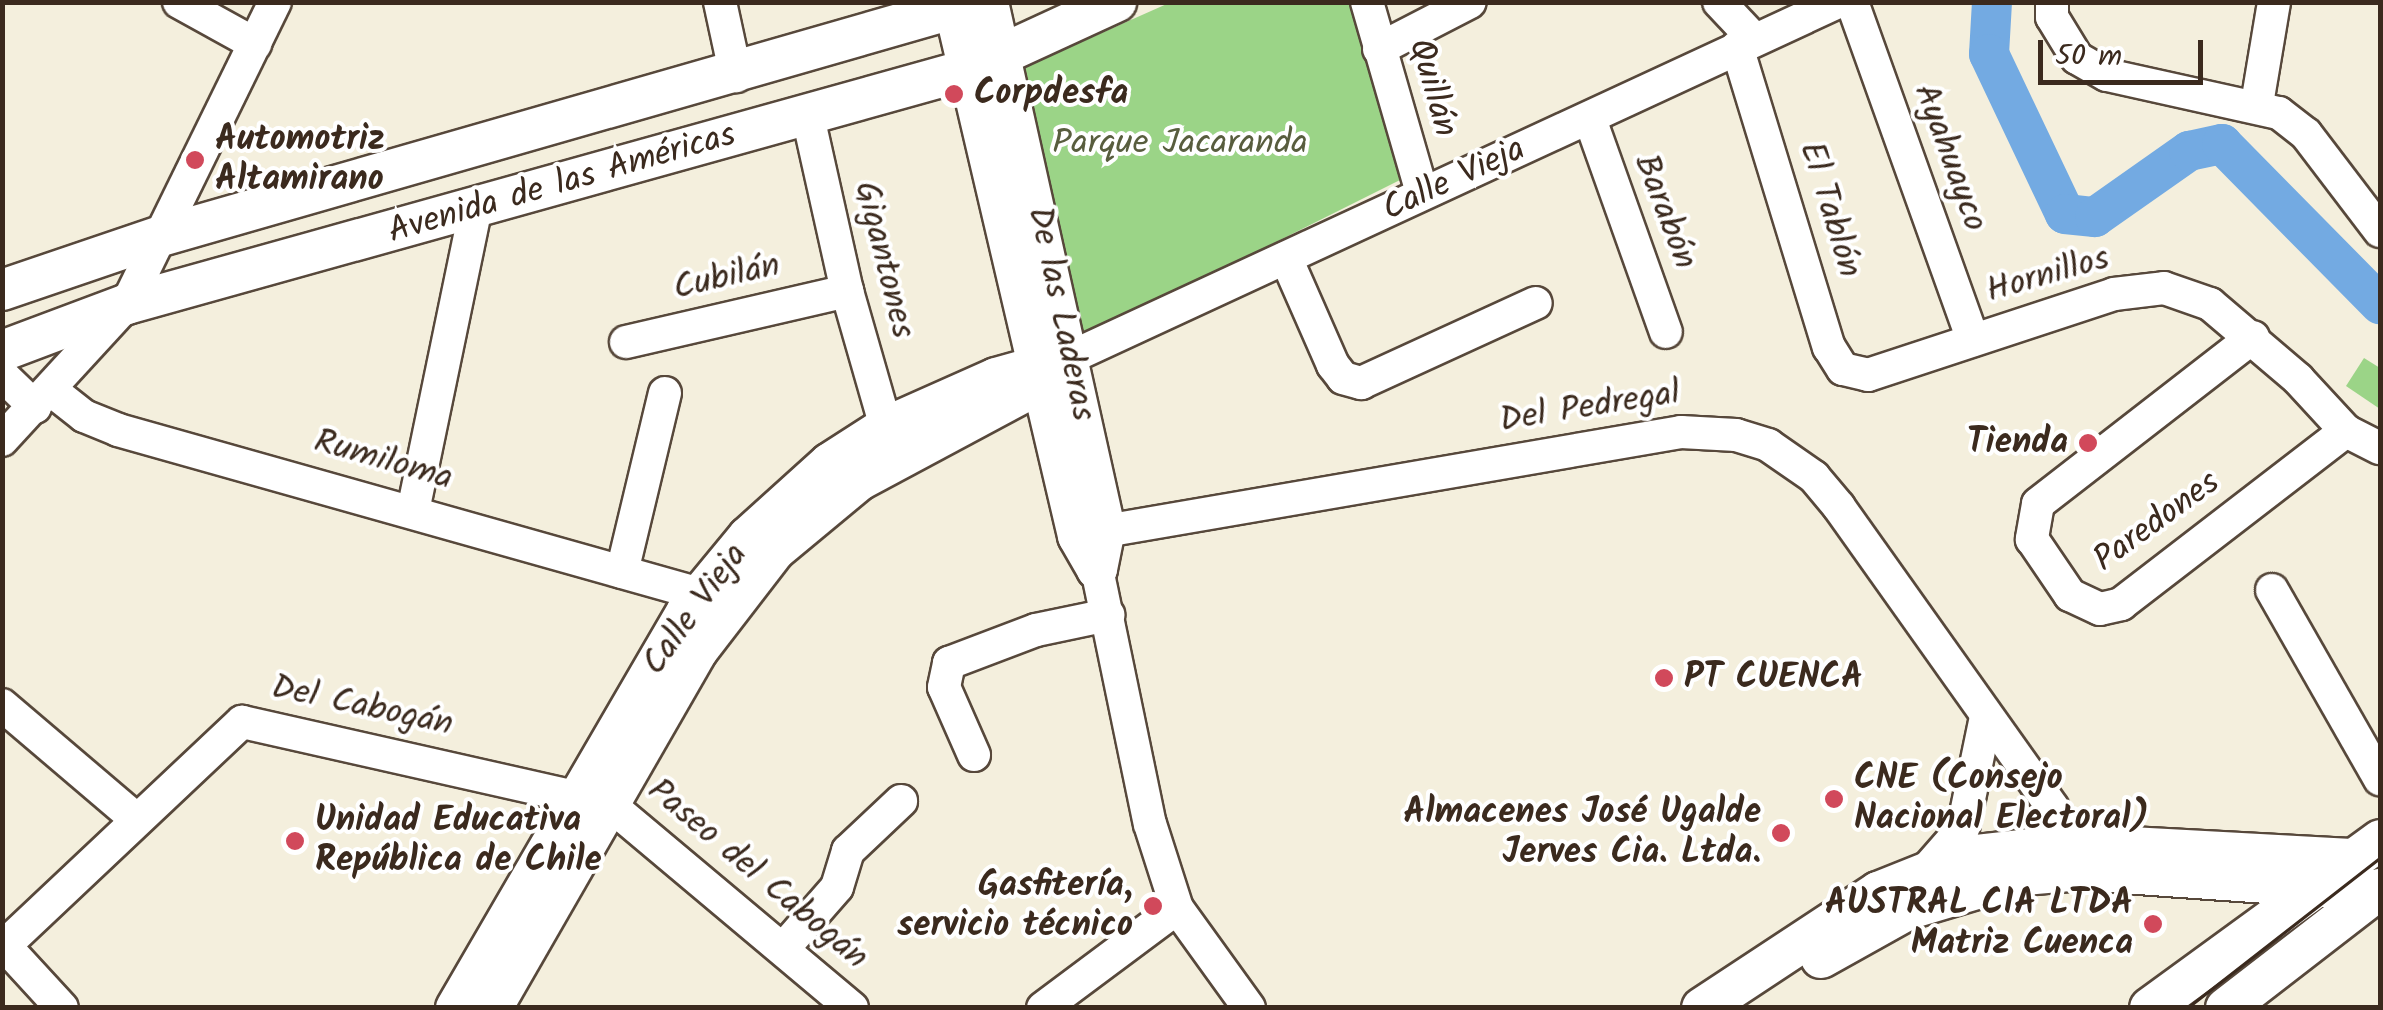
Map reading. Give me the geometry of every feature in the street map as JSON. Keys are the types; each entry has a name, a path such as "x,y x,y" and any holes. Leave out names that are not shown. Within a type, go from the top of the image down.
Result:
{"main road":[{"name":"Avenida de las Américas","path":"2,351 127,304 475,212 987,62 1116,2"},
{"name":"Avenida de las Américas","path":"2,290 161,236 736,76 973,5"},
{"name":"De las Laderas","path":"973,5 1050,367 1093,545"},
{"name":"Calle Vieja","path":"492,1008 700,594 799,488 886,427 1050,367"},
{"name":"Calle Vieja","path":"456,1008 698,650 774,550 858,481 1050,367"},
{"path":"1702,1008 1830,920 1927,869 1993,850 2374,870"},
{"path":"1750,1008 1909,909 2078,857 2185,878 2314,887"},
{"path":"2150,1008 2314,887 2374,870"},
{"path":"2246,1001 2374,870"},
{"path":"2185,878 2207,887 2222,911 2213,958"}],"street":[{"path":"180,2 254,44"},
{"path":"2,440 127,304 275,2"},
{"path":"720,2 736,76"},
{"name":"Quillán","path":"1367,2 1422,193"},
{"path":"1379,49 1470,2"},
{"name":"El Tablón","path":"1719,2 1745,43 1829,348 1842,369 1868,375"},
{"name":"Calle Vieja","path":"1050,367 1838,2"},
{"name":"Ayahuayco","path":"1852,2 1972,340"},
{"path":"2052,2 2052,16 2077,58 2106,75 2258,104 2306,134 2380,232"},
{"path":"2258,104 2274,2"},
{"name":"Gigantones","path":"807,112 846,291 886,427"},
{"name":"Barabón","path":"1590,118 1666,332"},
{"path":"413,510 475,212"},
{"path":"1286,258 1333,365 1342,378 1361,384 1536,303"},
{"name":"Hornillos","path":"1868,375 2114,294 2164,288 2210,304 2253,337 2346,431 2380,448"},
{"name":"Cubilán","path":"626,342 846,291"},
{"name":"Paredones","path":"2253,337 2038,504 2032,539 2070,595 2100,608 2121,604 2346,431"},
{"name":"Rumiloma","path":"2,375 43,398 118,430 413,510 700,594"},
{"path":"622,572 666,393"},
{"name":"Del Pedregal","path":"1093,545 1681,432 1736,434 1768,445 1814,477 1986,717 2078,857"},
{"name":"De las Laderas","path":"1093,545 1150,824 1177,908 1249,1008"},
{"path":"2272,590 2380,779"},
{"path":"974,755 944,687 949,663 1036,630 1108,615"},
{"path":"2,705 137,820"},
{"path":"1927,869 1963,828 1986,717"},
{"name":"Del Cabogán","path":"4,947 242,722 594,800"},
{"name":"Paseo del Cabogán","path":"594,800 784,949 852,1008"},
{"path":"784,949 838,887 848,851 900,802"},
{"path":"1043,1008 1177,908"},
{"path":"4,947 62,1008"}],"green space":[{"name":"Parque Jacaranda","path":"1169,3 1352,3 1400,180 1084,338 1025,67"},
{"path":"2364,358 2380,368 2380,409 2346,386"}],"waterway":[{"path":"1992,2 1989,54 2065,214 2095,217 2189,151 2222,144 2380,304"}],"tram line":[{"path":"2187,1008 2380,858"}],"place":[{"name":"Corpdesfa","path":"954,94"},
{"name":"Automotriz Altamirano","path":"195,160"},
{"name":"Tienda","path":"2088,443"},
{"name":"PT CUENCA","path":"1664,678"},
{"name":"CNE (Consejo Nacional Electoral)","path":"1834,799"},
{"name":"Almacenes José Ugalde Jerves Cia. Ltda.","path":"1781,833"},
{"name":"Unidad Educativa República de Chile","path":"295,841"},
{"name":"Gasfitería, servicio técnico","path":"1153,906"},
{"name":"AUSTRAL CIA LTDA Matriz Cuenca","path":"2153,924"}]}
